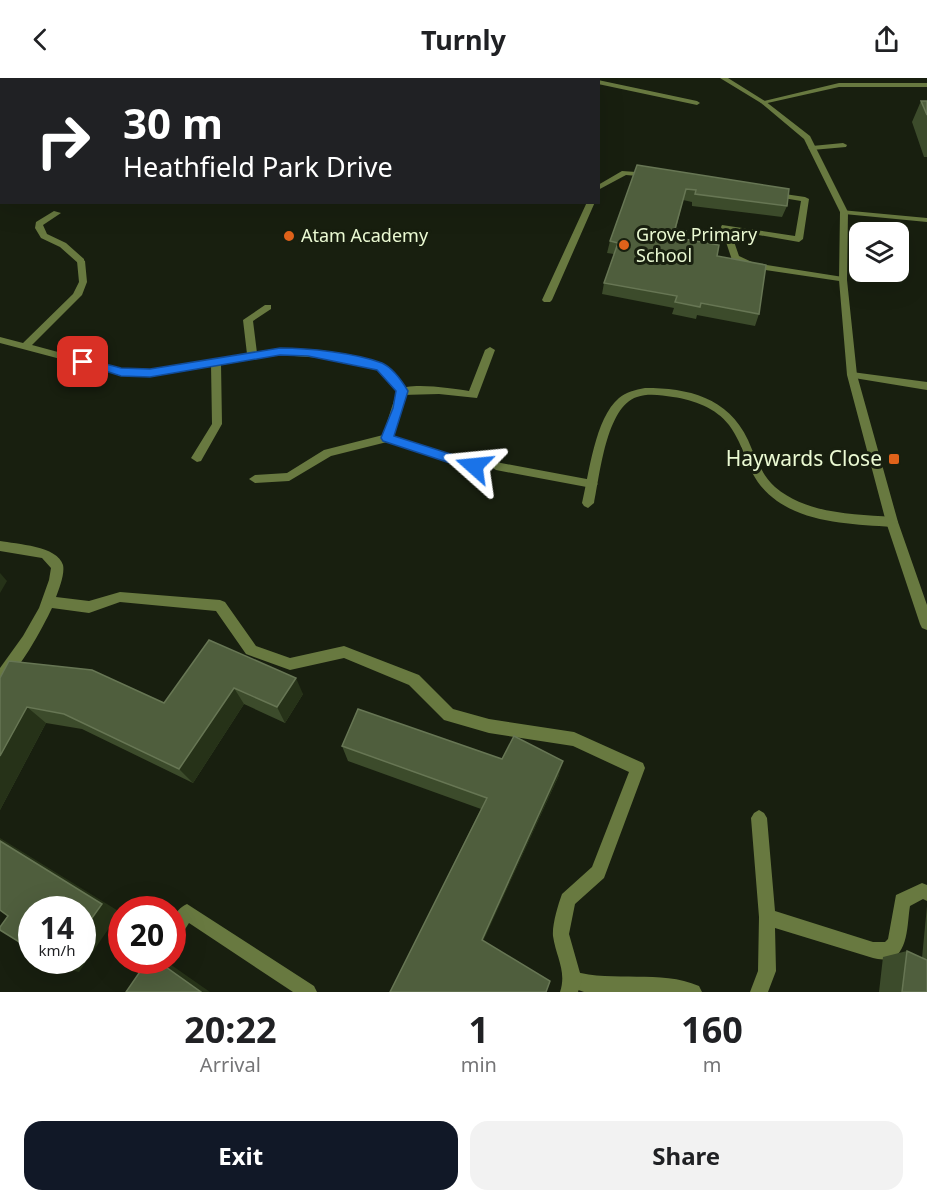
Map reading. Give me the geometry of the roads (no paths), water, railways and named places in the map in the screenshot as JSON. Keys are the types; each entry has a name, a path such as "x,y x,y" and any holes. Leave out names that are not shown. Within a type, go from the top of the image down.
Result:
{"street":[{"path":"723,78 763,102 807,138 844,212 843,280 852,375 891,522 927,624"},
{"path":"902,78 907,85"},
{"path":"600,82 698,103"},
{"path":"763,102 839,85 927,85"},
{"path":"813,148 843,146"},
{"path":"600,187 625,173 658,176"},
{"path":"759,192 805,198 799,238 725,227 735,258 752,265 843,280"},
{"path":"547,300 590,204"},
{"path":"844,212 927,220"},
{"path":"25,347 77,296 83,282 81,261 63,245 44,236 39,228 39,224 57,213"},
{"path":"252,356 248,320 268,307"},
{"path":"0,340 121,372 150,373 280,352 336,356 380,367 397,382 402,391 399,408 387,438"},
{"path":"402,391 439,390 473,395 490,351"},
{"path":"196,458 217,424 216,364"},
{"path":"852,375 927,386"},
{"path":"588,503 608,416 621,400 636,393 658,391 703,400 721,411 733,423 758,476 771,490 789,502 819,515 891,522"},
{"path":"255,479 289,477 328,453 387,438 474,466"},
{"path":"496,466 592,484"},
{"path":"0,546 45,554 57,566 56,582 48,602 13,662 0,678"},
{"path":"48,602 89,607 120,597 220,606 251,650 290,664 344,652 414,680 449,715 489,726 574,739 638,768 598,872 568,900 561,934 571,986 681,988 693,992"},
{"path":"759,818 767,916 767,971 759,992"},
{"path":"767,916 873,950 888,951 896,943 902,901 922,891 927,893"},
{"path":"186,913 308,992"}],"place":[{"name":"Atam Academy","path":"289,236"},
{"name":"Grove Primary School","path":"624,245"},
{"name":"Haywards Close","path":"894,459"}]}
